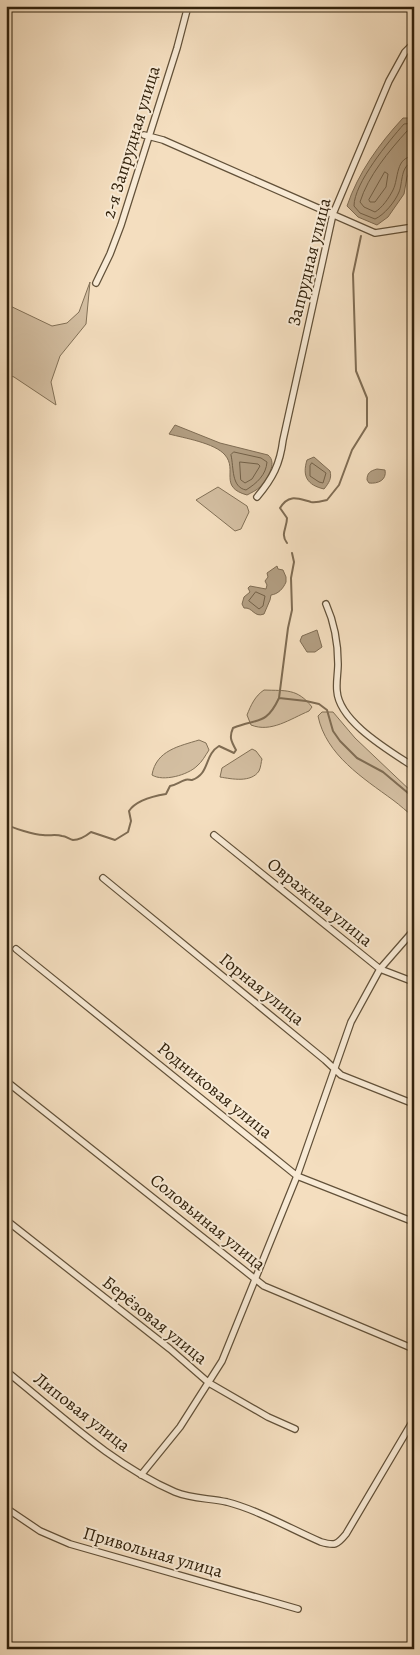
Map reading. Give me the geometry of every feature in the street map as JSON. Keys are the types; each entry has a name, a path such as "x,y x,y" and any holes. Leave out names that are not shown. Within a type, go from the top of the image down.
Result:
{"street":[{"name":"2-я Запрудная улица","path":"96,283 121,225 146,135 188,6"},
{"name":"Запрудная улица","path":"257,497 273,476 281,458 283,440 333,214 389,80 405,52 414,43"},
{"path":"146,135 163,140 375,233 414,227"},
{"path":"326,604 332,620 338,662 337,692 342,707 359,728 414,767"},
{"name":"Овражная улица","path":"214,835 380,968 414,982"},
{"name":"Горная улица","path":"103,878 325,1060 341,1076 414,1104"},
{"path":"141,1475 180,1427 222,1361 296,1176 351,1022 380,968 414,930"},
{"name":"Родниковая улица","path":"16,949 296,1176 414,1222"},
{"name":"Соловьиная улица","path":"6,1081 272,1290 414,1349"},
{"name":"Берёзовая улица","path":"6,1220 170,1349 209,1383 268,1417 295,1428"},
{"name":"Липовая улица","path":"6,1371 104,1450 141,1475 175,1492 192,1498 228,1502 250,1510 331,1545 338,1543 346,1534 414,1419"},
{"name":"Привольная улица","path":"6,1508 40,1531 70,1544 298,1609"}],"shaded area":[{"path":"90,282 86,324 60,356 51,382 56,405 14,377 6,374 6,304 52,326 67,323 79,312"},
{"path":"218,487 247,506 249,512 241,529 235,531 196,500"},
{"path":"264,690 291,692 301,696 312,707 309,711 273,726 258,727 251,725 247,715 256,698"},
{"path":"322,712 333,712 355,738 414,794 414,817 358,774 337,754 322,730 318,716"},
{"path":"199,740 206,743 209,750 193,769 182,775 169,778 152,775 158,760 170,750"},
{"path":"252,749 262,759 260,769 256,775 246,779 220,777 222,768"}],"water":[{"path":"403,118 414,118 414,163 407,177 404,194 388,217 377,225 358,217 347,206 357,182 370,159"},
{"path":"175,425 220,443 268,455 271,458 272,467 260,487 247,495 238,492 231,483 230,466 225,455 207,444 169,434"},
{"path":"314,457 330,471 330,480 324,489 313,485 307,479 305,471 307,460"},
{"path":"377,469 385,470 385,476 379,482 369,483 367,480 368,474"},
{"path":"277,566 278,569 283,570 286,582 280,591 271,595 264,614 258,615 250,609 244,608 242,604 244,597 250,592 248,588 250,586 266,589 267,573"},
{"path":"317,630 322,647 315,652 307,652 300,641 302,636"}],"waterway":[{"path":"287,543 284,537 287,518 280,508 283,503 294,498 313,502 327,500 339,485 352,450 367,426 367,398 356,371 353,274 361,236"},
{"path":"6,824 29,833 60,835 73,840 80,839 91,832 115,840 128,832 131,821 129,811 136,804 151,797 166,794 170,786 198,777 202,773 211,754 219,746 234,753 236,750 231,737 233,728 265,717 270,713 279,698 292,610 291,578 294,562 292,553"},
{"path":"279,698 319,704 327,710 333,731 340,741 357,758 383,772 414,798"}]}
